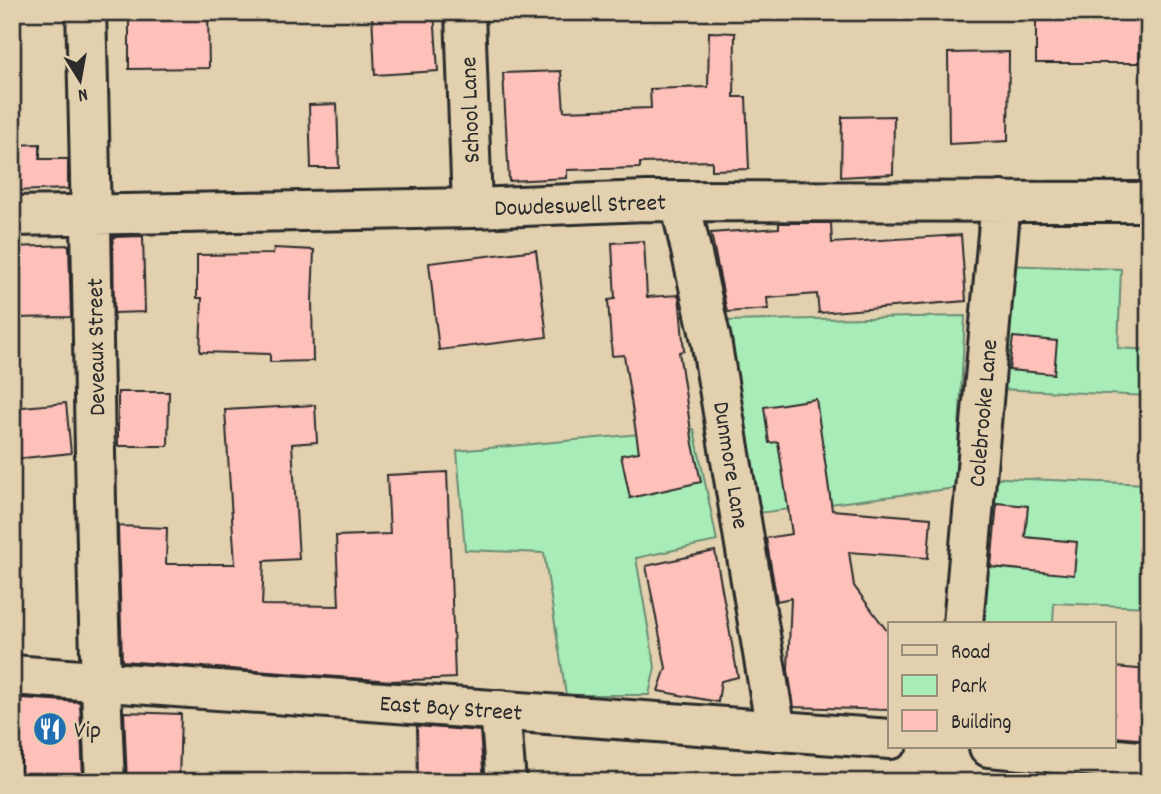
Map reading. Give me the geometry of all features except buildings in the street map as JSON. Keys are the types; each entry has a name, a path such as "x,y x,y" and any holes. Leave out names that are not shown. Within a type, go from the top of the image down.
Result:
{"main road":[{"name":"Deveaux Street","path":"86,12 100,682 105,782"},
{"name":"School Lane","path":"465,12 472,208"},
{"name":"Dowdeswell Street","path":"12,216 472,208 680,201 1149,202"},
{"name":"Dunmore Lane","path":"680,201 711,340 776,731"},
{"name":"Colebrooke Lane","path":"964,622 1001,201"},
{"name":"East Bay Street","path":"12,676 888,739"},
{"path":"500,710 506,782"},
{"path":"1000,748 1149,762"}],"green space":[{"path":"1003,265 1121,269 1118,348 1149,350 1149,396 997,389"},
{"path":"965,316 956,488 758,513 723,321"},
{"path":"694,429 717,541 636,558 655,667 649,695 566,695 544,553 465,550 457,451"},
{"path":"980,477 1149,484 1149,607 1054,603 1053,622 973,622"}],"place":[{"name":"Vip","path":"50,729"}]}
